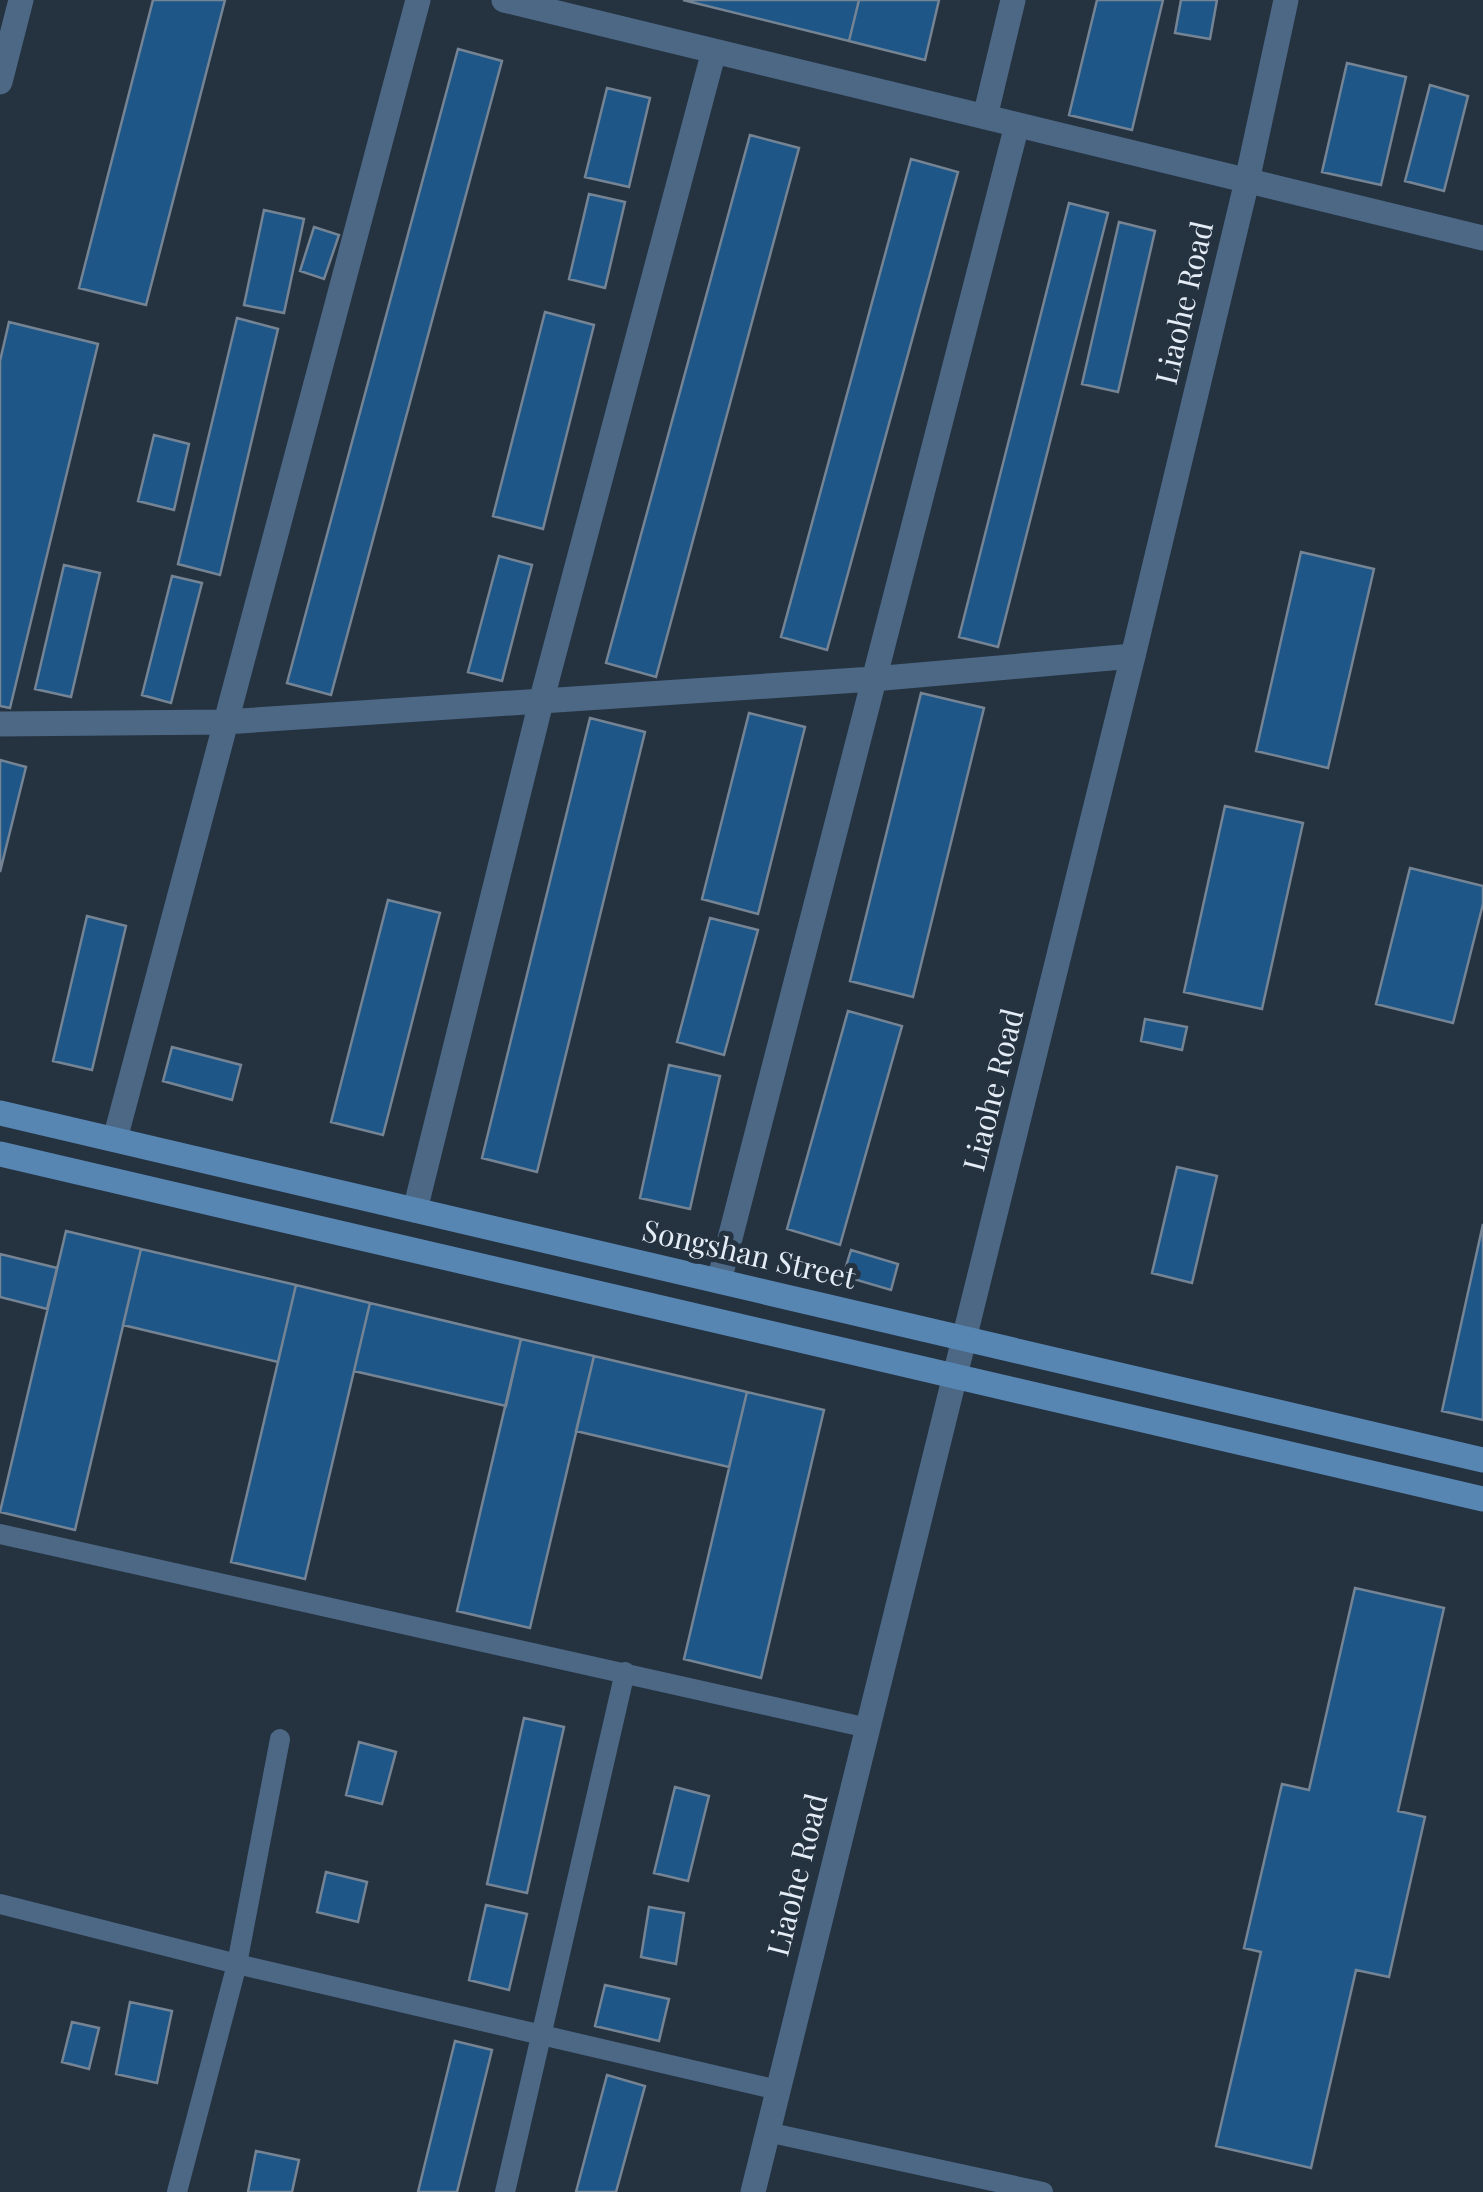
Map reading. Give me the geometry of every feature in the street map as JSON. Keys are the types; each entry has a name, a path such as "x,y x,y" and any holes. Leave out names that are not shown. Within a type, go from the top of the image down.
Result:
{"main road":[{"name":"Songshan Street","path":"0,1113 1483,1460"},
{"path":"0,1154 1483,1499"}],"street":[{"path":"0,82 20,0"},
{"path":"115,1140 418,0"},
{"path":"504,0 570,8 714,51 1483,238"},
{"path":"985,117 1014,0"},
{"name":"Liaohe Road","path":"752,2192 1134,656 1286,0"},
{"path":"415,1210 541,702 714,51"},
{"path":"719,1281 1017,125"},
{"path":"0,724 225,722 872,679 1134,656"}],"lane":[{"path":"0,1534 868,1728"},
{"path":"506,2192 625,1672"},
{"path":"177,2192 236,1964 280,1739"},
{"path":"0,1904 236,1964 778,2090"},
{"path":"768,2132 1043,2192"}],"building":[{"path":"153,0 225,0 146,305 79,288"},
{"path":"683,0 859,0 849,41"},
{"path":"859,0 939,0 925,60 849,41"},
{"path":"1097,0 1163,0 1132,130 1069,115"},
{"path":"1181,0 1217,0 1210,39 1175,33"},
{"path":"458,49 502,61 331,695 287,683"},
{"path":"1347,63 1406,77 1381,185 1322,172"},
{"path":"1430,85 1468,96 1444,191 1405,181"},
{"path":"607,88 650,98 629,187 585,177"},
{"path":"750,135 799,148 656,677 606,663"},
{"path":"911,159 958,172 827,650 781,637"},
{"path":"589,194 625,202 605,288 569,279"},
{"path":"1069,203 1108,213 998,647 959,637"},
{"path":"264,210 304,219 284,313 244,305"},
{"path":"1119,222 1155,231 1118,392 1082,384"},
{"path":"314,227 339,235 324,279 300,271"},
{"path":"545,312 594,325 543,529 493,516"},
{"path":"237,318 278,329 220,575 178,564"},
{"path":"9,322 98,344 10,708 0,706 0,361"},
{"path":"154,435 189,444 174,510 138,501"},
{"path":"1301,552 1374,569 1328,768 1256,751"},
{"path":"499,556 532,565 502,681 468,672"},
{"path":"64,565 100,573 71,697 35,689"},
{"path":"172,576 202,583 171,703 142,695"},
{"path":"921,693 984,708 913,997 850,981"},
{"path":"749,713 805,727 758,914 702,899"},
{"path":"590,718 645,732 537,1172 482,1158"},
{"path":"0,760 26,767 0,872"},
{"path":"1225,806 1303,823 1262,1009 1184,992"},
{"path":"1410,868 1483,886 1483,904 1453,1023 1376,1004"},
{"path":"388,900 440,913 383,1135 331,1122"},
{"path":"87,916 126,926 92,1070 53,1061"},
{"path":"710,918 758,930 724,1055 677,1042"},
{"path":"848,1011 902,1026 840,1245 787,1229"},
{"path":"1145,1019 1187,1027 1182,1050 1141,1041"},
{"path":"172,1047 241,1065 232,1100 163,1081"},
{"path":"669,1065 720,1076 690,1209 640,1198"},
{"path":"1177,1167 1217,1176 1192,1283 1152,1273"},
{"path":"1483,1224 1483,1420 1442,1411"},
{"path":"66,1231 141,1249 75,1530 0,1512"},
{"path":"141,1249 296,1285 278,1362 123,1325"},
{"path":"851,1250 898,1264 891,1290 843,1276"},
{"path":"0,1254 57,1268 47,1309 0,1297"},
{"path":"296,1285 370,1303 305,1579 231,1562"},
{"path":"370,1303 521,1339 506,1406 354,1371"},
{"path":"521,1339 594,1356 530,1628 457,1611"},
{"path":"594,1356 747,1392 729,1467 576,1431"},
{"path":"747,1392 824,1410 761,1678 684,1659"},
{"path":"1355,1588 1444,1608 1398,1811 1425,1817 1389,1977 1356,1970 1311,2168 1216,2146 1261,1952 1244,1948 1282,1784 1309,1790"},
{"path":"524,1718 564,1727 527,1893 487,1884"},
{"path":"359,1742 396,1752 382,1804 346,1795"},
{"path":"675,1787 709,1796 688,1881 654,1873"},
{"path":"326,1872 367,1882 358,1922 317,1912"},
{"path":"486,1905 527,1914 509,1990 469,1980"},
{"path":"649,1907 684,1913 676,1964 641,1957"},
{"path":"605,1985 669,1999 659,2041 595,2026"},
{"path":"130,2002 172,2011 157,2083 116,2074"},
{"path":"72,2022 99,2028 89,2069 62,2062"},
{"path":"455,2041 492,2050 457,2192 418,2192"},
{"path":"607,2075 645,2086 616,2192 576,2192"},
{"path":"256,2151 299,2160 292,2192 248,2192"}]}
